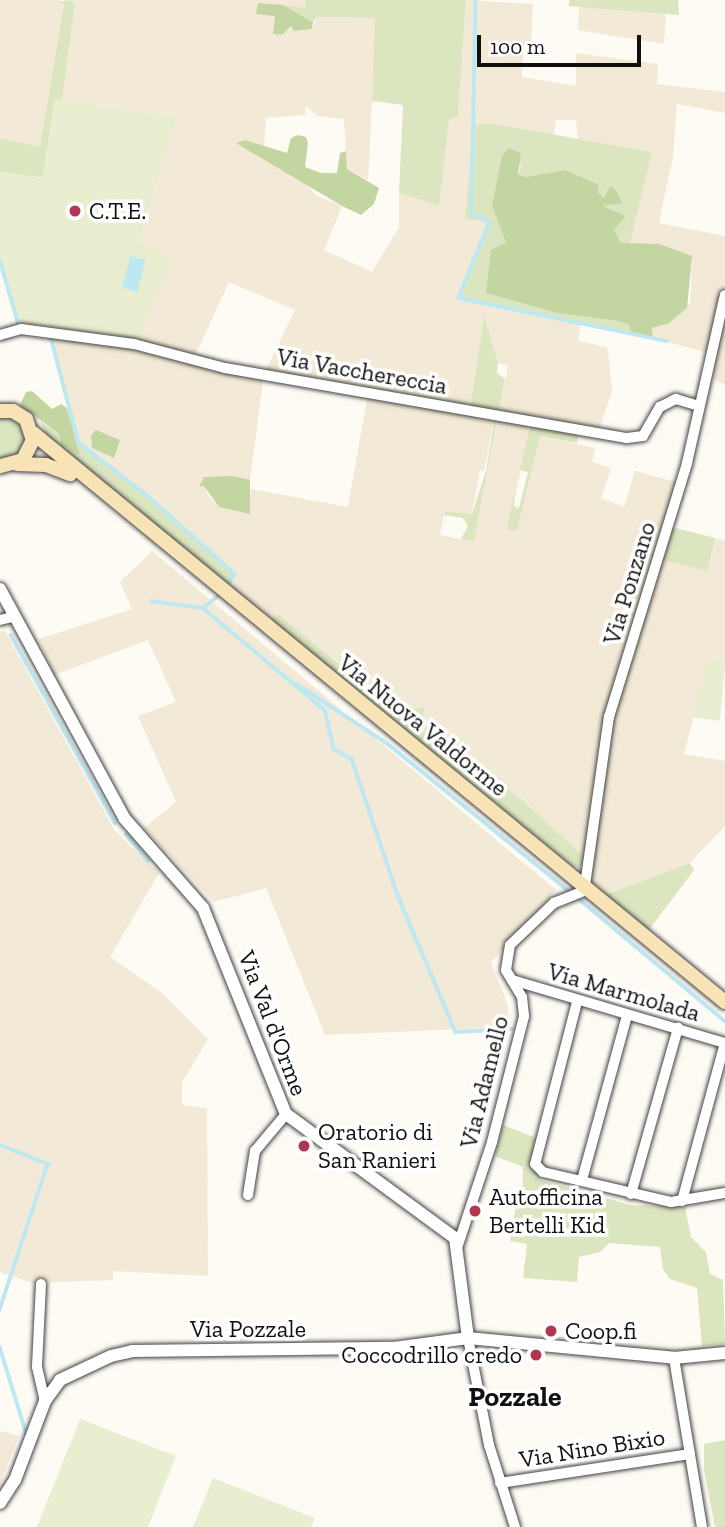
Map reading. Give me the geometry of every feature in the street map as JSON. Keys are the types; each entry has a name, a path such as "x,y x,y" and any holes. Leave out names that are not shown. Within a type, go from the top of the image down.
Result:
{"main road":[{"name":"Via Nuova Valdorme","path":"0,402 6,411 26,419 33,433 92,485 725,1002"},
{"name":"Via Nuova Valdorme","path":"7,468 32,448 33,433"},
{"name":"Via Nuova Valdorme","path":"7,468 63,470 92,485"}],"street":[{"name":"Via Ponzano","path":"587,887 609,718 687,463 725,295"},
{"name":"Via Vacchereccia","path":"0,335 21,329 134,344 225,368 627,438 643,436 660,407 676,399 699,406"},
{"name":"Via Val d'Orme","path":"0,589 6,619 125,819 203,908 286,1114 446,1229 458,1245"},
{"path":"509,975 510,945 525,926 554,903 587,887"},
{"name":"Via Marmolada","path":"509,975 577,1002 725,1043"},
{"name":"Via Adamello","path":"458,1245 492,1142 524,1016 522,997 509,975"},
{"path":"577,1002 535,1164 543,1172 631,1194 682,1201 725,1193"},
{"path":"582,1180 627,1015"},
{"path":"631,1194 678,1028"},
{"path":"682,1201 725,1043"},
{"path":"248,1195 255,1151 286,1114"},
{"path":"458,1245 468,1338 500,1483 514,1527"},
{"path":"0,1503 15,1480 45,1401 37,1367 41,1284"},
{"name":"Via Pozzale","path":"45,1401 68,1375 132,1351 394,1348 468,1338 674,1357 725,1353"},
{"path":"674,1357 702,1527"},
{"name":"Via Nino Bixio","path":"500,1483 690,1454"}],"shaded area":[{"path":"0,0 61,0 58,2 64,4 40,148 0,138"},
{"path":"67,0 306,0 306,8 275,15 274,34 282,35 291,26 312,30 317,17 376,18 368,180 347,169 344,119 317,116 306,106 305,115 266,118 264,146 245,140 237,143 302,180 316,195 342,206 324,250 372,272 399,227 399,193 439,206 449,118 458,117 466,0 533,4 531,44 524,43 522,77 576,86 576,53 658,64 657,84 725,92 725,113 677,104 673,156 659,223 725,236 725,385 713,379 716,355 653,338 652,328 690,303 692,263 659,244 630,244 652,152 578,139 576,120 556,120 554,135 489,123 465,218 490,222 459,297 581,323 578,341 607,347 612,391 598,433 531,422 508,529 517,531 540,436 595,448 592,462 611,468 601,498 624,507 635,471 680,483 667,526 708,569 716,538 725,540 725,662 709,657 684,754 725,761 725,826 690,863 599,897 585,885 588,858 579,857 520,798 399,712 278,614 270,620 228,585 234,573 149,497 79,443 51,337 139,243 178,116 62,101 75,3","holes":["229,282 295,310 264,374 193,360","484,316 498,363 508,365 474,542 440,535 445,511 472,514 480,470 484,471 495,415 470,411","264,374 368,394 348,507 251,489 249,513 219,507 207,494 204,477 250,480"]},
{"path":"579,3 666,14 664,44 578,30"},
{"path":"152,551 556,890 491,962 508,1006 508,1027 325,1035 266,888 214,902 144,828 176,802 138,716 176,702 148,640 54,675 39,639 132,609 120,582"},
{"path":"5,631 115,831 159,873 110,957 162,993 208,1039 182,1082 182,1105 207,1108 208,1276 113,1271 113,1280 33,1283 0,1272 0,632"},
{"path":"0,1431 19,1436 0,1484"}],"green space":[{"path":"67,0 75,3 62,101 55,100 43,178 0,172 0,138 40,147 64,4 58,2"},
{"path":"306,0 466,0 458,117 449,119 439,206 399,193 403,105 372,101 375,18 317,17 313,22 283,5 305,8"},
{"path":"569,0 678,0 679,15 569,6"},
{"path":"258,3 283,5 313,22 312,29 294,31 291,26 282,35 273,34 275,16 256,14"},
{"name":"C.T.E.","path":"55,100 178,116 139,243 174,258 134,344 19,325 0,260 0,172 43,178"},
{"path":"489,123 652,152 630,244 621,243 614,230 626,216 602,206 621,203 615,189 605,198 598,192 598,184 565,170 525,177 518,174 521,166 502,156 497,193 495,213 506,243 497,296 556,313 618,321 629,325 631,333 459,298 490,222 465,219 474,125"},
{"path":"298,135 306,137 308,143 305,167 321,173 337,173 340,153 346,151 347,169 379,188 374,204 361,215 236,143 245,140 287,153 291,138"},
{"path":"509,148 521,153 518,174 525,177 565,170 598,184 598,192 604,198 610,186 615,189 622,203 603,206 626,216 614,230 621,243 659,244 692,256 687,308 669,323 652,328 653,338 631,333 629,325 618,321 556,313 486,293 491,250 506,243 492,206 502,156"},
{"path":"484,315 498,363 497,373 505,379 474,542 461,539 468,526 463,518 444,515 445,511 472,514 486,471 495,416 470,411"},
{"path":"32,391 52,409 61,404 66,407 80,455 62,445 59,434 20,405 26,392"},
{"path":"68,406 79,443 149,497 235,574 228,585 48,439 40,421 59,434 68,449 78,447 66,418"},
{"path":"0,417 17,421 27,438 20,454 0,460"},
{"path":"531,422 579,430 577,443 540,436 517,531 507,529 516,486 514,506 519,508 528,472 520,470"},
{"path":"96,430 120,440 114,458 92,448 91,436"},
{"path":"233,476 250,480 250,514 219,507 204,486 199,487 204,477"},
{"path":"667,526 716,538 707,571 659,559"},
{"path":"278,614 398,712 424,707 423,727 520,798 585,858 580,867 571,865 270,620"},
{"path":"709,657 725,662 720,721 692,717"},
{"path":"690,863 694,870 645,935 599,897"},
{"path":"503,1125 539,1139 540,1180 631,1205 685,1207 691,1237 706,1252 710,1274 723,1280 725,1344 702,1346 697,1288 670,1279 663,1269 660,1247 609,1243 600,1252 579,1257 577,1282 523,1278 527,1244 510,1241 516,1205 522,1206 523,1167 495,1156"},
{"path":"80,1419 176,1456 148,1527 37,1527"},
{"path":"725,1440 725,1527 715,1527 704,1470 704,1444"},
{"path":"213,1478 315,1518 311,1527 193,1527"}],"water":[{"path":"130,256 146,260 138,292 122,288"}],"waterway":[{"path":"476,0 472,214 490,222 459,298 667,341"},
{"path":"0,260 19,325"},
{"path":"51,337 79,443 149,497 235,574 228,586"},
{"path":"203,608 220,594"},
{"path":"151,601 203,608 325,710 334,749 352,759 399,898 456,1032 512,1029"},
{"path":"11,635 115,823"},
{"path":"297,684 388,744 569,891"},
{"path":"126,834 149,861"},
{"path":"579,899 725,1021"},
{"path":"0,1145 48,1164 0,1310"},
{"path":"0,1347 27,1435"}],"place":[{"name":"C.T.E.","path":"75,211"},
{"name":"Oratorio di San Ranieri","path":"304,1146"},
{"name":"Autofficina Bertelli Kid","path":"475,1211"},
{"name":"Coop.fi","path":"551,1331"},
{"name":"Coccodrillo credo","path":"536,1355"}],"district":[{"name":"Pozzale","path":"515,1397"}]}
